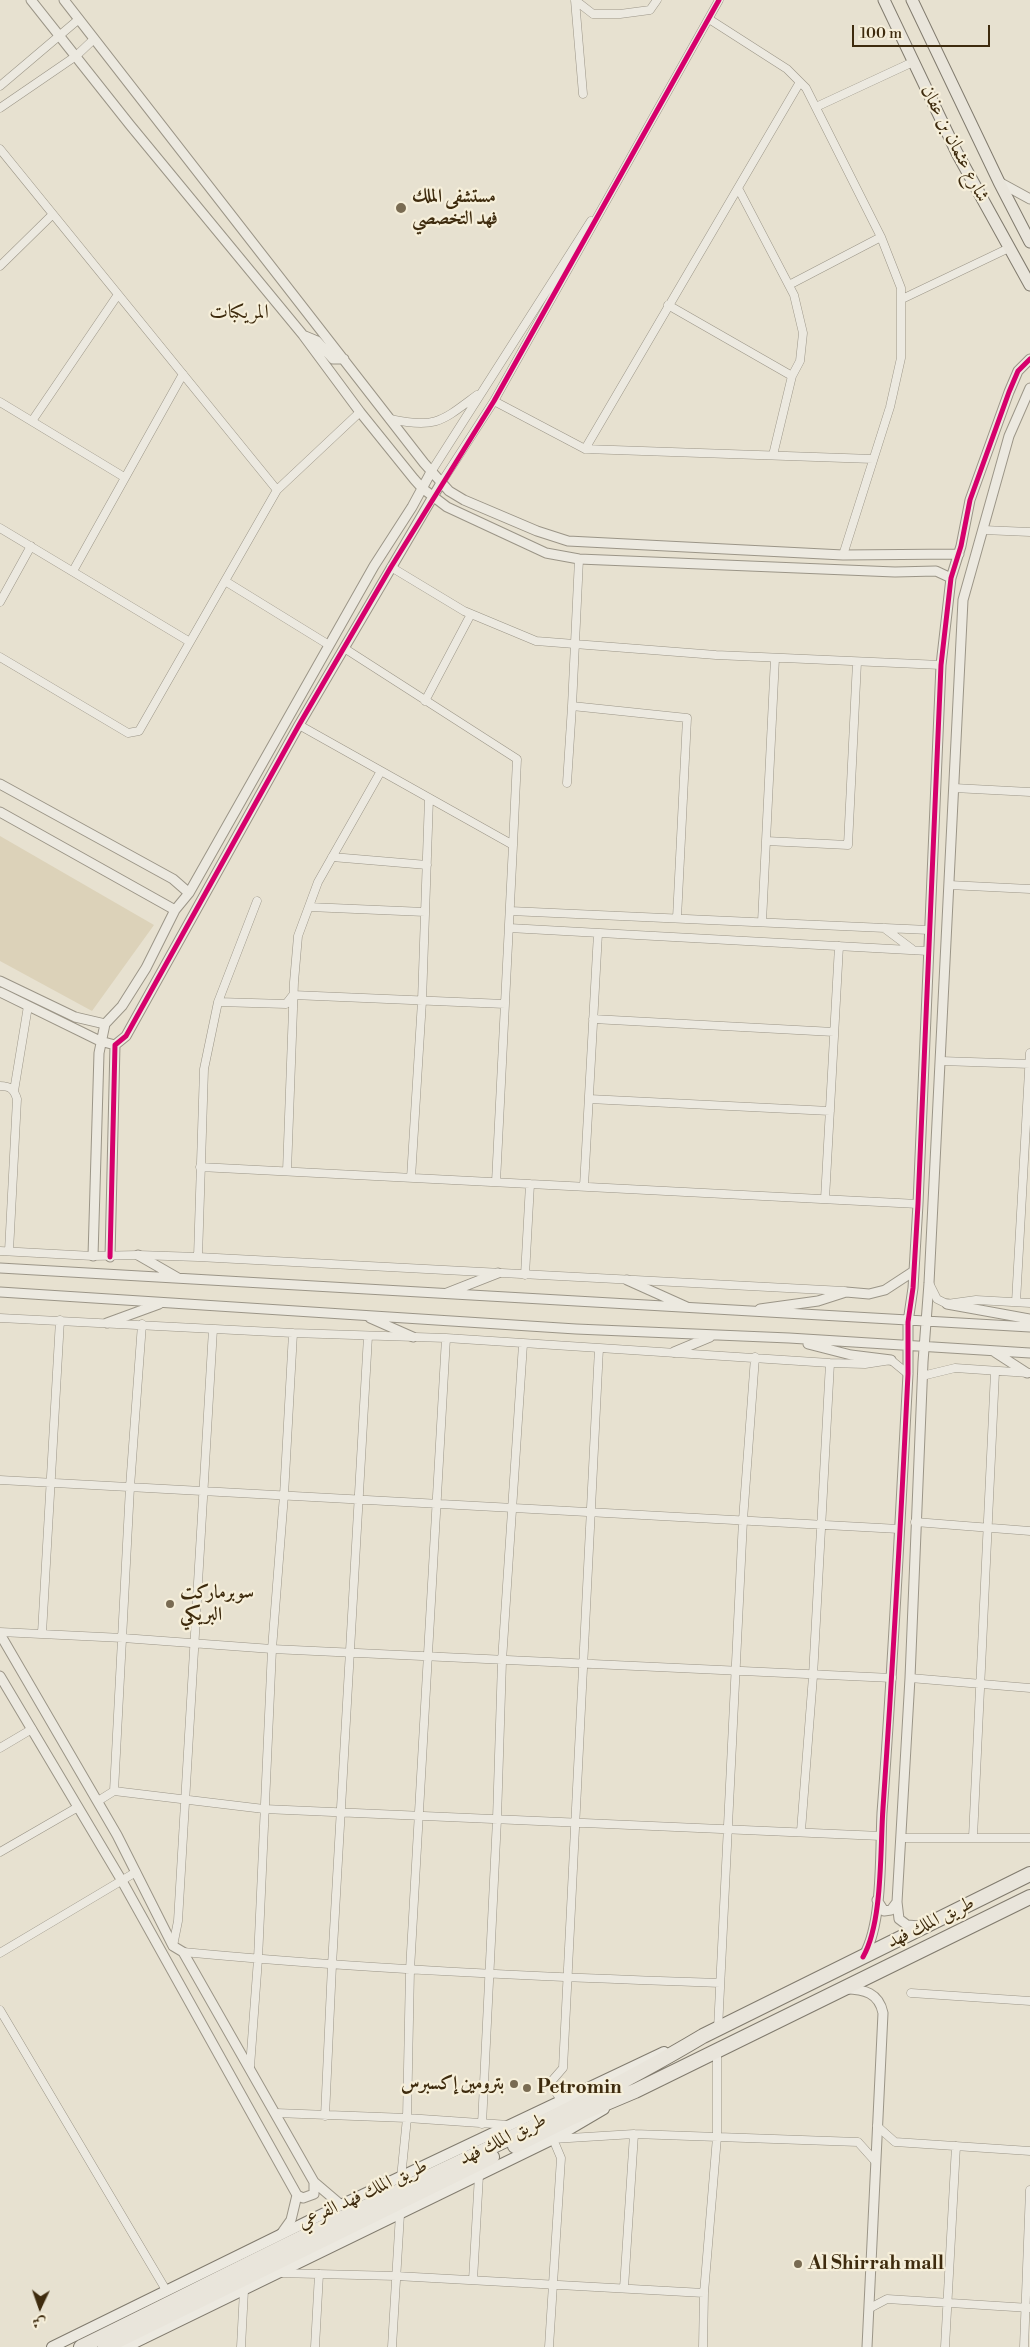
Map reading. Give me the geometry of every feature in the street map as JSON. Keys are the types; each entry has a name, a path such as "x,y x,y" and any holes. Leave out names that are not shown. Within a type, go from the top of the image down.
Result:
{"highway":[{"name":"طريق الملك فهد","path":"81,2347 267,2254 484,2151 658,2063 703,2036 1030,1874"},
{"name":"طريق الملك فهد","path":"105,2347 571,2118 635,2091 1030,1897"}],"main road":[{"name":"شارع عثمان بن عفان","path":"884,0 957,153 1030,285"},
{"name":"شارع عثمان بن عفان","path":"912,0 999,182 1030,242"},
{"name":"طريق الملك فهد الفرعي","path":"52,2347 341,2205 512,2126 561,2100 646,2060 703,2036"},
{"name":"طريق الملك فهد الفرعي","path":"126,2347 552,2139 635,2091"}],"street":[{"path":"31,0 303,335 360,412 422,488 448,508 546,552 579,559 895,572 936,571 951,578"},
{"path":"64,0 431,472 449,491 464,500 537,531 568,541 843,555 959,554"},
{"path":"575,0 594,14 620,14 650,10 657,0"},
{"path":"575,0 583,94"},
{"path":"110,1257 115,1045 126,1036 299,725 391,567 494,401 719,0"},
{"path":"0,86 79,19"},
{"path":"709,19 787,69 806,88 881,237 901,288 901,358 890,407 843,555"},
{"path":"0,108 76,56 94,39"},
{"path":"816,107 913,62"},
{"path":"585,449 800,82"},
{"path":"0,149 117,296 278,490"},
{"path":"93,1256 100,1042 105,1024 122,1006 146,968 175,910 189,893 328,645 431,472 522,330 571,249 617,182"},
{"path":"999,182 1030,199"},
{"path":"738,188 794,295 804,332 800,361 792,376 773,455"},
{"path":"0,266 52,215"},
{"path":"788,286 881,237"},
{"path":"902,298 1009,248"},
{"path":"32,421 117,296"},
{"path":"668,306 792,376"},
{"path":"303,335 316,341 333,359 344,359"},
{"path":"863,1957 869,1946 877,1900 892,1678 908,1374 906,1346 914,1271 918,1204 941,666 951,578 959,554 970,500 991,438 1018,371 1030,359"},
{"path":"73,571 183,374"},
{"path":"930,1924 913,1927 903,1923 897,1914 897,1902 910,1678 922,1376 941,1061 963,600 1009,436 1030,388"},
{"path":"390,419 416,424 445,419 481,393"},
{"path":"494,401 585,449 873,458"},
{"path":"0,402 124,477"},
{"path":"0,657 128,733 139,731 278,490 360,412"},
{"path":"0,528 190,642"},
{"path":"983,530 1030,532"},
{"path":"0,602 32,546"},
{"path":"567,783 579,559"},
{"path":"391,567 471,614 536,641 775,658 941,666"},
{"path":"226,581 328,645"},
{"path":"426,701 471,614"},
{"path":"344,648 517,759 496,1182"},
{"path":"762,922 775,658"},
{"path":"766,841 848,844 857,662"},
{"path":"572,706 687,718 676,918"},
{"path":"299,725 513,845"},
{"path":"287,1171 293,995 298,936 318,882 380,771"},
{"path":"0,784 173,879 189,893"},
{"path":"954,788 1030,792"},
{"path":"411,1178 422,1001 429,798"},
{"path":"0,812 175,910"},
{"path":"332,858 427,865"},
{"path":"949,885 1030,890"},
{"path":"198,1257 204,1069 218,1002 257,901"},
{"path":"309,906 425,912"},
{"path":"510,910 929,930"},
{"path":"509,928 928,951"},
{"path":"884,928 913,950"},
{"path":"584,1186 598,933"},
{"path":"825,1199 839,946"},
{"path":"0,981 75,1017 105,1024"},
{"path":"0,992 100,1042 115,1045"},
{"path":"218,1002 286,1004 293,995"},
{"path":"293,995 505,1004"},
{"path":"9,1251 17,1099 14,1091 28,1006"},
{"path":"593,1019 834,1032"},
{"path":"1016,1302 1028,1133 1030,1053"},
{"path":"941,1061 1030,1064"},
{"path":"0,1086 9,1087 14,1091"},
{"path":"589,1099 830,1111"},
{"path":"200,1167 918,1204"},
{"path":"525,1276 530,1184"},
{"path":"1021,1218 1030,1218"},
{"path":"0,1251 110,1257 138,1255 198,1257 870,1294 885,1290 914,1271"},
{"path":"138,1255 180,1279"},
{"path":"0,1268 925,1323 1030,1327"},
{"path":"443,1294 498,1273"},
{"path":"627,1280 692,1309"},
{"path":"929,1283 937,1299 947,1304 1030,1319"},
{"path":"0,1292 365,1316 789,1338 1030,1353"},
{"path":"742,1312 818,1301 846,1292"},
{"path":"947,1304 976,1300 1030,1303"},
{"path":"107,1323 164,1303"},
{"path":"365,1316 413,1337"},
{"path":"0,1318 142,1324 293,1334 446,1338 830,1363 865,1364 891,1360"},
{"path":"42,1634 60,1320"},
{"path":"114,1791 130,1487 142,1324"},
{"path":"173,1946 178,1921 213,1330"},
{"path":"250,2067 258,1959 272,1649 284,1495 293,1334"},
{"path":"674,1352 714,1335"},
{"path":"325,2116 357,1500 368,1336"},
{"path":"401,2178 407,2118 410,1970 446,1338"},
{"path":"789,1338 851,1355 891,1360 908,1374"},
{"path":"482,2124 497,1819 502,1661 523,1344"},
{"path":"561,2100 550,2083 563,2068 599,1348"},
{"path":"992,1351 1029,1373"},
{"path":"718,2029 743,1520 755,1357"},
{"path":"801,1831 813,1676 830,1363"},
{"path":"922,1376 955,1368 1029,1373"},
{"path":"973,1837 995,1372"},
{"path":"0,1480 899,1529"},
{"path":"915,1522 1030,1532"},
{"path":"0,1633 123,1638 272,1649 502,1661 892,1678"},
{"path":"0,1633 98,1801 173,1946 183,1952 410,1970 720,1983"},
{"path":"910,1678 1030,1688"},
{"path":"1,1680 122,1881 297,2195 303,2198 314,2194 314,2182"},
{"path":"0,1748 32,1729"},
{"path":"98,1801 114,1791 264,1809 881,1836"},
{"path":"0,1852 78,1807"},
{"path":"901,1838 1030,1838"},
{"path":"0,1953 136,1872"},
{"path":"877,1900 884,1911 891,1910 897,1902"},
{"path":"183,1952 314,2182 341,2205"},
{"path":"843,1989 865,1991 873,1994 882,2005 883,2013 867,2347"},
{"path":"911,1993 1030,2001"},
{"path":"0,2010 166,2290"},
{"path":"703,2347 704,2293 717,2136 717,2050"},
{"path":"276,2113 407,2118 512,2126"},
{"path":"877,2126 895,2142 1030,2151"},
{"path":"549,2347 560,2158 552,2139 634,2134 858,2142 875,2161"},
{"path":"624,2288 634,2134"},
{"path":"944,2347 956,2146"},
{"path":"473,2280 479,2175"},
{"path":"1024,2347 1028,2307 1030,2190"},
{"path":"281,2234 291,2220 297,2195"},
{"path":"392,2347 400,2214"},
{"path":"277,2273 396,2276 704,2293"},
{"path":"315,2347 319,2274"},
{"path":"241,2347 244,2290"},
{"path":"870,2308 887,2299 947,2304 1028,2307"}],"shaded area":[{"path":"0,836 154,925 92,1011 0,961"}],"cycle path":[{"path":"110,1257 115,1045 126,1036 299,725 391,567 494,401 719,0"},
{"path":"863,1957 874,1925 879,1885 908,1374 908,1322 913,1288 918,1204 941,665 951,578 961,546 970,500 1009,392 1018,371 1030,359"}],"place":[{"name":"مستشفى الملك فهد التخصصي","path":"401,208"},
{"name":"سوبرماركت البريكي","path":"170,1604"},
{"name":"بترومين إكسبرس","path":"514,2084"},
{"name":"Petromin","path":"527,2088"},
{"name":"Al Shirrah mall","path":"798,2264"}],"district":[{"name":"المريكبات","path":"239,313"}]}
